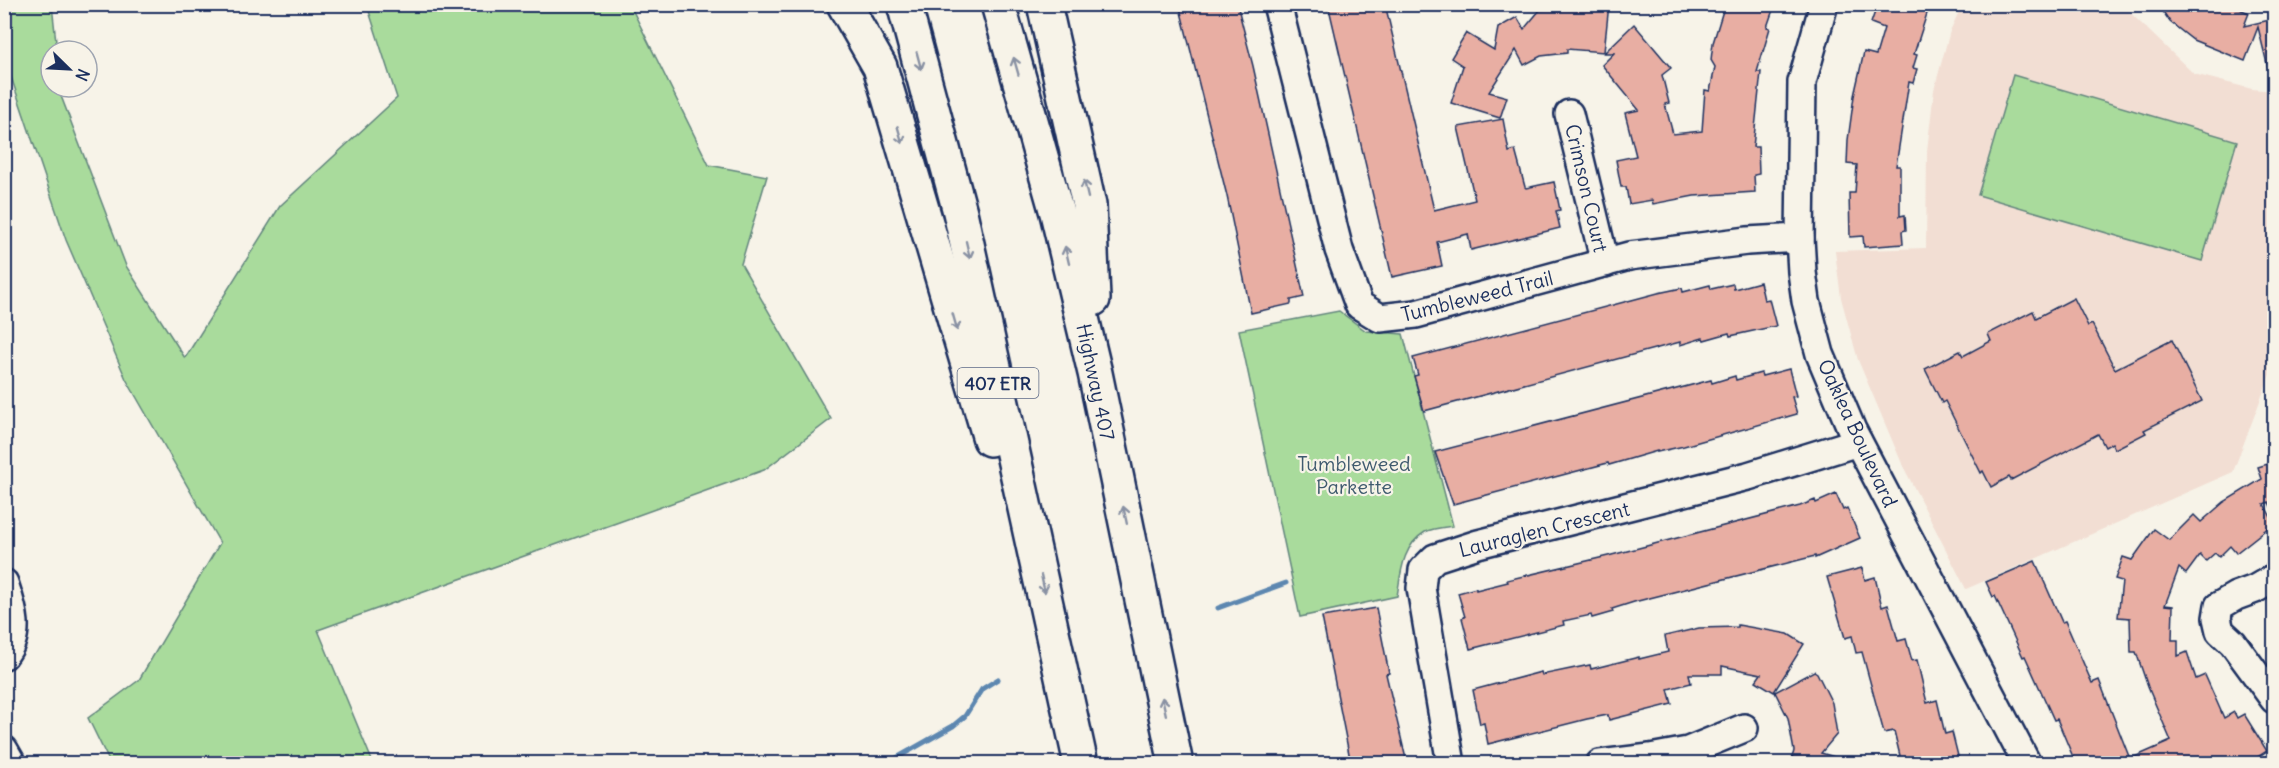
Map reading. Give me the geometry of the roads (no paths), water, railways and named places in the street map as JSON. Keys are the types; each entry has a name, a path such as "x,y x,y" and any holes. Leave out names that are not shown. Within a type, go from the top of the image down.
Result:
{"highway":[{"path":"844,4 880,67 1002,478 1035,548"},
{"name":"407 ETR","path":"904,4 960,212 1081,764"},
{"name":"Highway 407","path":"998,4 1057,213 1095,373 1176,764"},
{"path":"1044,4 1089,205 1095,373"}],"street":[{"name":"Tumbleweed Trail","path":"1277,4 1339,250 1359,305 1380,318 1416,314 1629,256 1747,240 1800,238"},
{"name":"Oaklea Boulevard","path":"1824,4 1802,82 1800,238 1806,301 1820,354 1858,442 2026,764"},
{"name":"Crimson Court","path":"1569,114 1605,263"},
{"name":"Lauraglen Crescent","path":"1451,764 1421,588 1423,570 1435,558 1478,544 1748,476 1858,442"},
{"path":"2274,578 2219,606 2217,618 2220,631 2233,643 2274,699"},
{"path":"4,583 15,624 11,647 4,655"},
{"path":"1600,764 1688,751 1744,728"},
{"path":"4,750 12,764"}],"waterway":[{"path":"1218,608 1286,583"},
{"path":"886,764 953,726 965,716 982,689 998,679"}],"park label":[{"name":"Tumbleweed Parkette","path":"1354,474"}]}
